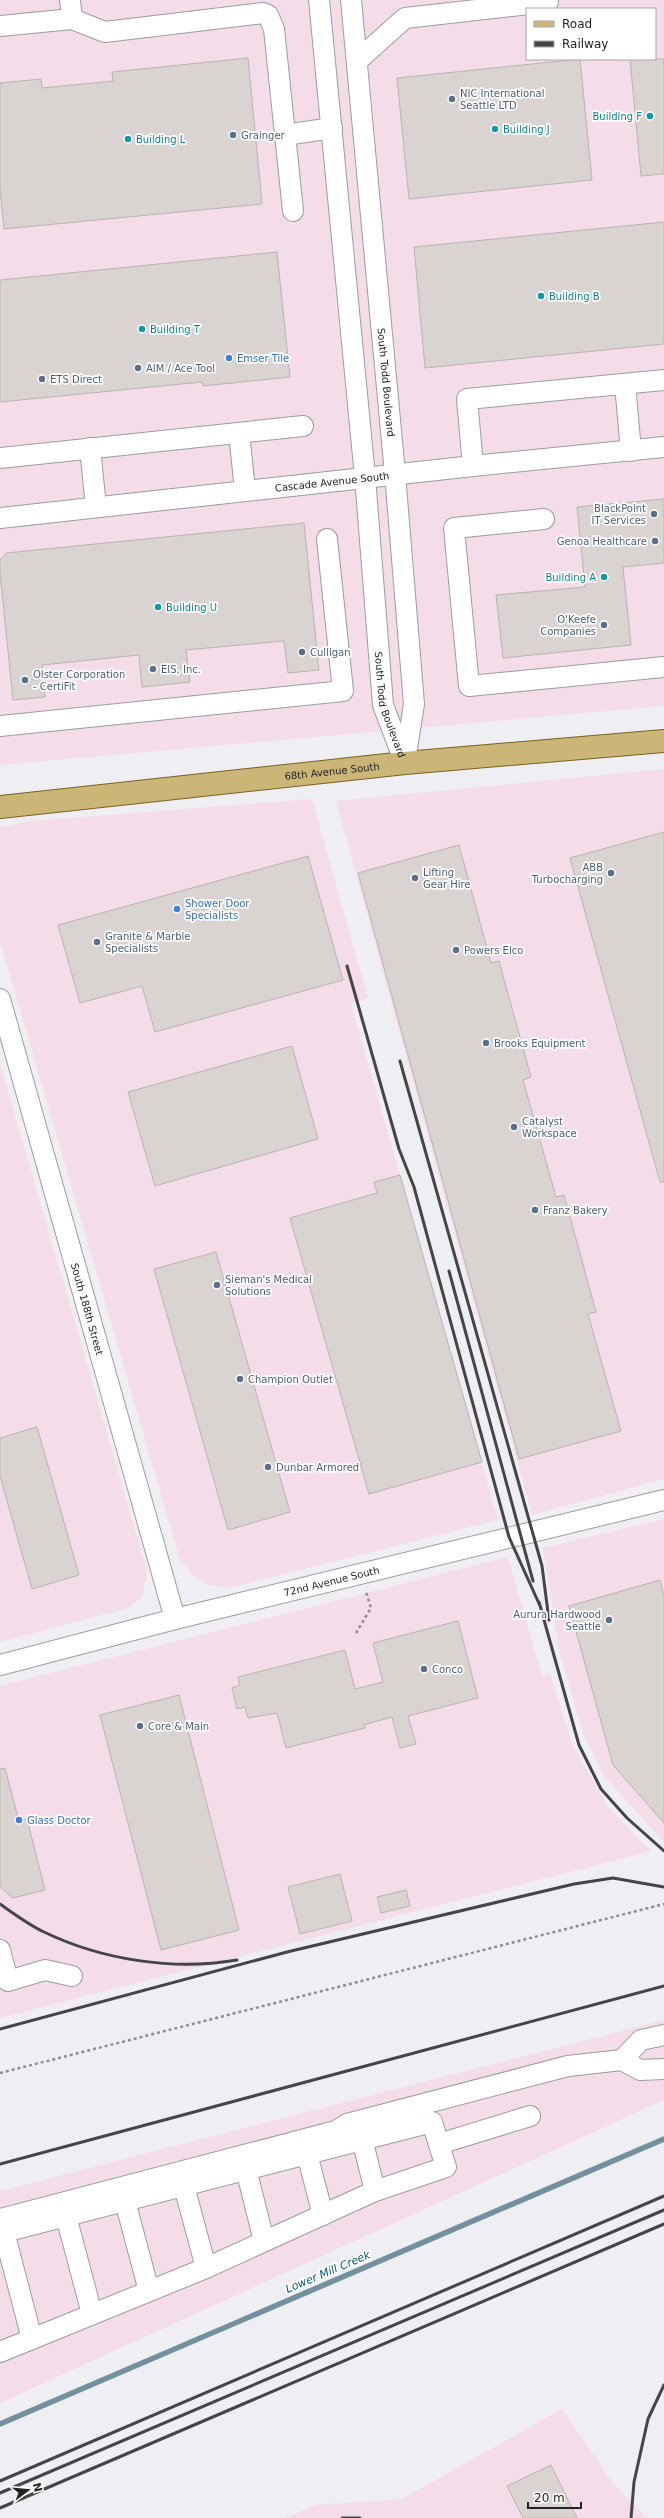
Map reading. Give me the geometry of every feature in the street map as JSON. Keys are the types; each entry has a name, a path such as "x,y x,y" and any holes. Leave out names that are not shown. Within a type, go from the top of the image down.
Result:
{"main road":[{"name":"68th Avenue South","path":"0,807 405,763 664,742"}],"street":[{"name":"South Todd Boulevard","path":"319,0 365,477 383,705 405,763"},
{"name":"South Todd Boulevard","path":"351,0 395,474 414,704 405,763"},
{"path":"357,61 405,18 480,5 548,2"},
{"path":"0,26 71,10 105,32 263,13 268,15 274,29 293,211"},
{"path":"285,135 332,128"},
{"path":"474,466 467,398 664,380"},
{"path":"625,384 631,451"},
{"path":"0,458 303,426"},
{"path":"239,433 245,490"},
{"name":"Cascade Avenue South","path":"0,518 365,477 664,447"},
{"path":"90,448 96,507"},
{"path":"544,519 454,528 469,686 664,667"},
{"path":"0,726 343,691 327,539"},
{"name":"South 188th Street","path":"0,999 174,1619"},
{"name":"72nd Avenue South","path":"0,1666 174,1619 664,1500"},
{"path":"0,1950 8,1982 45,1970 72,1976"},
{"path":"622,2060 641,2040 664,2035"},
{"path":"1,2228 336,2131 347,2124 568,2066 622,2060 640,2070 664,2069"},
{"path":"439,2144 530,2116"},
{"path":"0,2207 333,2120 347,2124"},
{"path":"0,2352 206,2268 375,2191 446,2167 432,2122 66,2216 1,2228"},
{"path":"362,2139 375,2191"},
{"path":"307,2154 323,2215"},
{"path":"246,2170 264,2241"},
{"path":"184,2186 206,2268"},
{"path":"125,2201 149,2291"},
{"path":"66,2216 92,2314"},
{"path":"1,2228 32,2339"}],"path":[{"path":"356,1633 371,1608 361,1574"},
{"path":"0,2073 664,1904"}],"shaded area":[{"path":"0,0 664,0 664,706 0,765"},
{"path":"664,769 664,1479 532,1515 336,801"},
{"path":"312,799 368,998 351,1003 498,1520 229,1588 208,1585 195,1577 180,1560 0,941 0,828 31,821"},
{"path":"0,1063 147,1571 142,1597 128,1608 0,1642"},
{"path":"664,1519 664,1842 604,1776 583,1733 559,1651 543,1548"},
{"path":"508,1557 542,1676 550,1674 572,1744 608,1807 651,1851 0,2018 0,1686"},
{"path":"664,2020 664,2100 0,2403 0,2191"},
{"path":"562,2409 613,2483 647,2518 284,2518 316,2505 402,2499"}],"building":[{"name":"Building L","path":"248,58 262,204 4,229 0,189 0,83 41,79 42,88 113,81 112,72"},
{"name":"Building F","path":"664,59 664,174 641,176 630,60"},
{"name":"Building J","path":"580,60 592,180 409,199 397,78"},
{"name":"Building B","path":"664,222 664,344 425,368 414,247"},
{"name":"Building T","path":"277,252 290,377 203,386 202,382 0,402 0,280"},
{"name":"Building A","path":"664,499 664,563 623,567 631,645 503,658 496,595 585,587 577,507"},
{"name":"Building U","path":"304,523 319,670 288,673 284,641 186,650 190,682 142,687 139,655 42,665 45,697 13,700 0,573 0,560 6,553"},
{"path":"664,832 664,1182 660,1182 570,858"},
{"path":"459,845 491,963 499,961 531,1077 523,1080 556,1197 564,1195 596,1312 588,1314 621,1431 519,1459 358,873"},
{"path":"308,856 343,980 155,1032 142,986 80,1003 58,925"},
{"path":"292,1046 318,1139 155,1186 128,1092"},
{"path":"400,1175 482,1462 369,1494 290,1218 377,1193 374,1182"},
{"path":"216,1252 290,1512 228,1530 154,1269"},
{"path":"37,1427 79,1575 32,1589 0,1476 0,1438"},
{"path":"660,1580 664,1596 664,1823 613,1765 569,1606"},
{"path":"458,1621 478,1698 408,1716 416,1744 400,1748 392,1717 364,1725 365,1728 286,1748 277,1713 248,1718 245,1707 237,1709 232,1688 240,1685 238,1677 345,1650 355,1689 383,1682 373,1643"},
{"path":"179,1695 239,1930 161,1950 100,1715"},
{"path":"5,1768 19,1821 27,1819 45,1890 13,1898 0,1887 0,1769"},
{"path":"340,1874 352,1921 300,1934 288,1887"},
{"path":"406,1890 410,1906 381,1913 377,1897"},
{"path":"551,2465 577,2518 523,2518 507,2486"}],"waterway":[{"name":"Lower Mill Creek","path":"0,2424 664,2139"}],"railway":[{"path":"347,966 399,1149 414,1187 509,1537 541,1608"},
{"path":"400,1061 542,1566 549,1620"},
{"path":"449,1271 533,1581"},
{"path":"539,1602 579,1745 601,1789 627,1818 664,1851"},
{"path":"0,2029 287,1952 574,1884 613,1878 664,1887"},
{"path":"0,1904 27,1923 44,1932 66,1942 114,1956 139,1961 188,1964 237,1960"},
{"path":"0,2164 664,1986"},
{"path":"0,2481 664,2196"},
{"path":"0,2493 664,2210"},
{"path":"0,2508 664,2224"},
{"path":"631,2518 634,2482 648,2419 664,2385"},
{"path":"342,2518 360,2518"}],"place":[{"name":"NIC International Seattle LTD","path":"452,99"},
{"name":"Building F","path":"650,116"},
{"name":"Building J","path":"495,129"},
{"name":"Grainger","path":"233,135"},
{"name":"Building L","path":"128,139"},
{"name":"Building B","path":"541,296"},
{"name":"Building T","path":"142,329"},
{"name":"Emser Tile","path":"229,358"},
{"name":"AIM / Ace Tool","path":"138,368"},
{"name":"ETS Direct","path":"42,379"},
{"name":"BlackPoint IT Services","path":"654,514"},
{"name":"Genoa Healthcare","path":"655,541"},
{"name":"Building A","path":"604,577"},
{"name":"Building U","path":"158,607"},
{"name":"O'Keefe Companies","path":"604,625"},
{"name":"Culligan","path":"302,652"},
{"name":"EIS, Inc.","path":"153,669"},
{"name":"Olster Corporation - CertiFit","path":"25,680"},
{"name":"ABB Turbocharging","path":"611,873"},
{"name":"Lifting Gear Hire","path":"415,878"},
{"name":"Shower Door Specialists","path":"177,909"},
{"name":"Granite & Marble Specialists","path":"97,942"},
{"name":"Powers Elco","path":"456,950"},
{"name":"Brooks Equipment","path":"486,1043"},
{"name":"Catalyst Workspace","path":"514,1127"},
{"name":"Franz Bakery","path":"535,1210"},
{"name":"Sieman's Medical Solutions","path":"217,1285"},
{"name":"Champion Outlet","path":"240,1379"},
{"name":"Dunbar Armored","path":"268,1467"},
{"name":"Aurura Hardwood Seattle","path":"609,1620"},
{"name":"Conco","path":"424,1669"},
{"name":"Core & Main","path":"140,1726"},
{"name":"Glass Doctor","path":"19,1820"}]}
